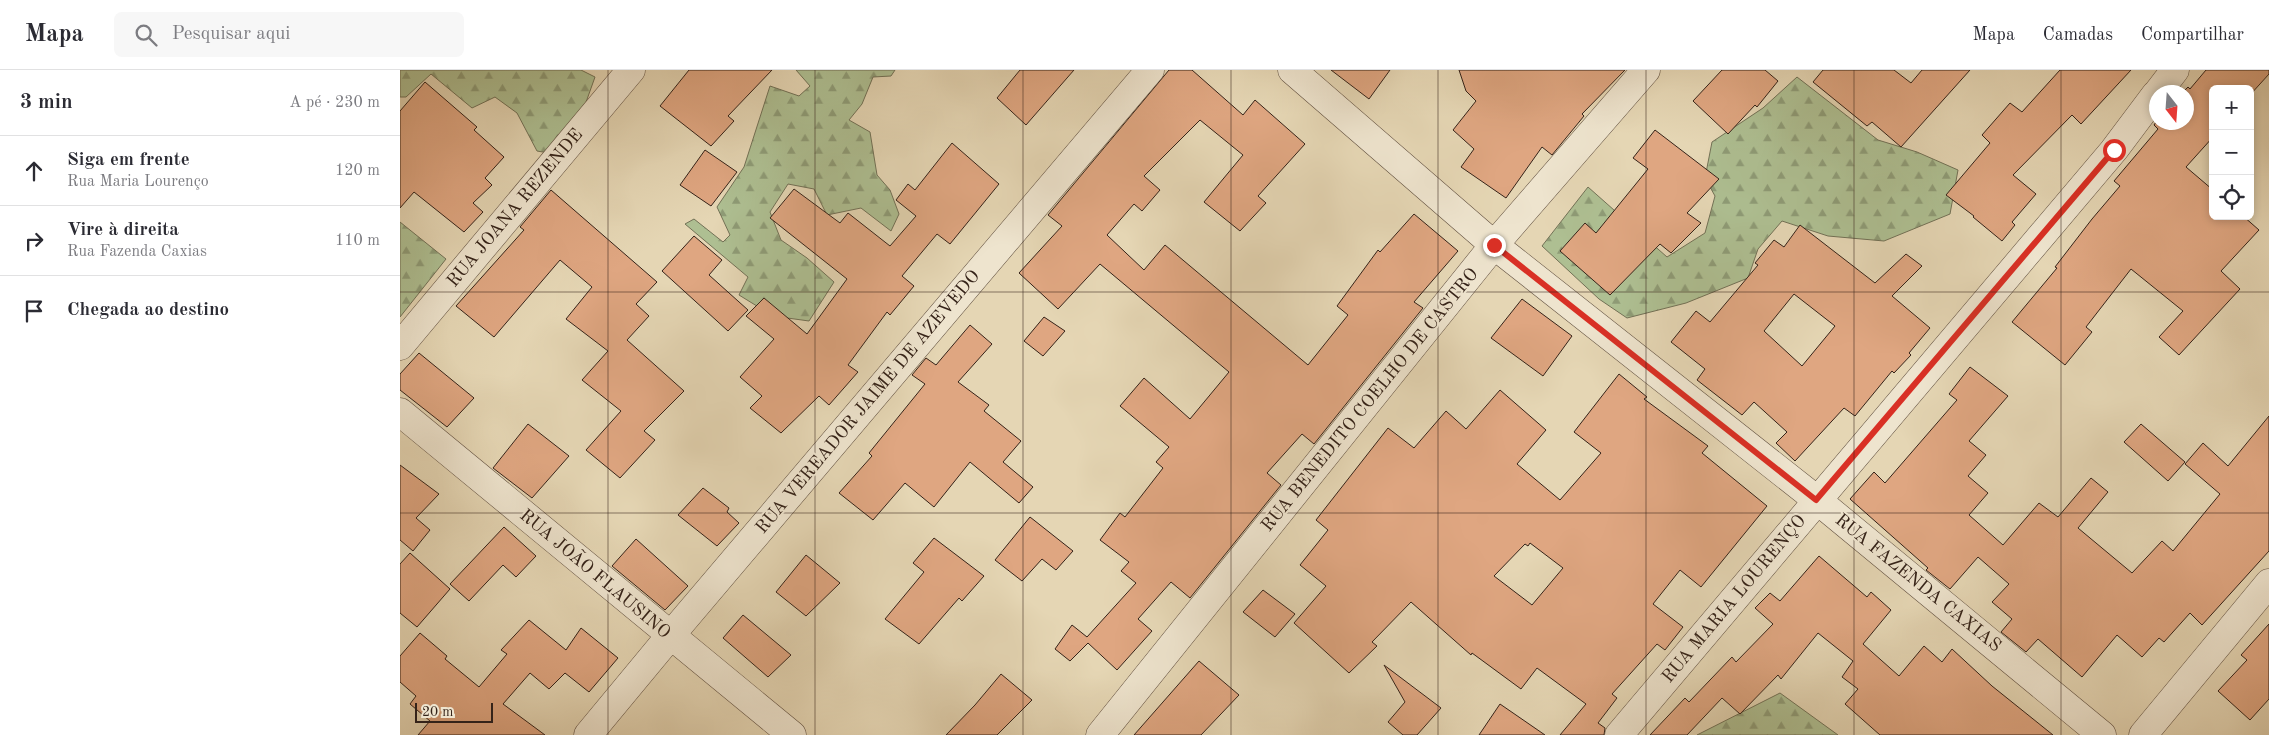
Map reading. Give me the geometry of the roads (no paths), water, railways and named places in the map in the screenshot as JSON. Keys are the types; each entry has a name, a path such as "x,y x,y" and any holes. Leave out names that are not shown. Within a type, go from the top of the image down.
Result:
{"street":[{"name":"RUA JOANA REZENDE","path":"400,346 631,70"},
{"name":"RUA VEREADOR JAIME DE AZEVEDO","path":"588,735 1150,70"},
{"name":"RUA FAZENDA CAXIAS","path":"1292,70 1494,245 1816,500 2102,735"},
{"name":"RUA BENEDITO COELHO DE CASTRO","path":"1100,735 1494,245 1646,70"},
{"name":"RUA MARIA LOURENÇO","path":"2163,85 2175,70"},
{"name":"RUA MARIA LOURENÇO","path":"1619,735 2114,150 2149,104"},
{"name":"RUA JOÃO FLAUSINO","path":"400,412 792,735"},
{"path":"2143,735 2269,583"}]}
